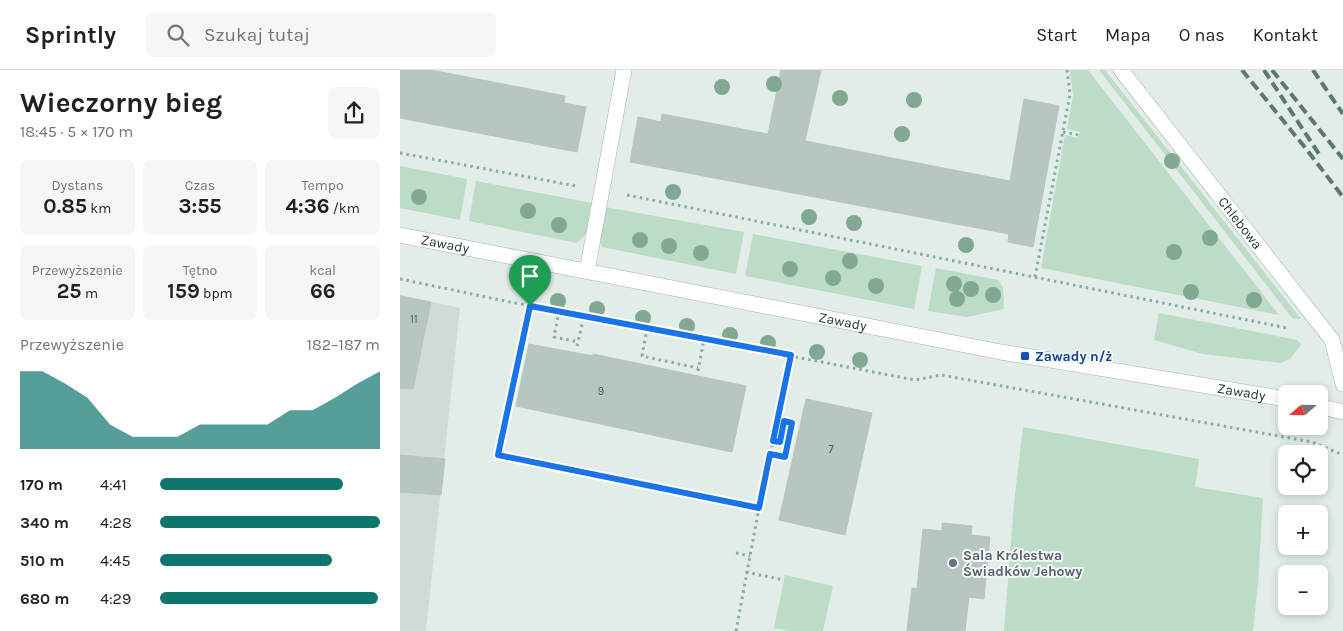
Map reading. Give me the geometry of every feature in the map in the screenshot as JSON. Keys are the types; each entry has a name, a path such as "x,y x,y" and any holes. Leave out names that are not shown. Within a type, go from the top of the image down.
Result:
{"street":[{"path":"587,271 600,191 624,70"},
{"name":"Chlebowa","path":"1121,70 1332,340 1343,384"},
{"name":"Zawady","path":"400,235 1001,352 1278,398"},
{"path":"1328,408 1343,412"}],"path":[{"path":"1036,277 1070,94 1066,70"},
{"path":"1063,132 1079,135"},
{"path":"400,153 1296,329 1332,340"},
{"path":"400,279 915,380 941,375 1312,442 1343,454"},
{"path":"530,306 498,455 759,508"},
{"path":"558,311 554,337 578,344 584,316"},
{"path":"647,328 642,356 698,370 704,339"},
{"path":"736,631 746,572 791,355"},
{"path":"770,454 787,457 792,423 784,421 780,442 773,441"},
{"path":"736,553 750,556"},
{"path":"746,572 784,580"}],"shaded area":[{"path":"400,295 460,308 426,631 400,631"}],"green space":[{"path":"1070,70 1088,70 1279,315 1041,268 1065,135 1078,138 1080,132 1067,129 1073,95"},
{"path":"1099,70 1105,70 1301,319 1292,318"},
{"path":"400,166 467,179 460,220 400,208"},
{"path":"476,181 592,203 588,232 577,243 469,221"},
{"path":"605,207 744,232 736,274 602,247 599,240"},
{"path":"753,234 922,266 914,309 745,276"},
{"path":"936,268 998,280 1003,287 1004,309 967,317 928,311"},
{"path":"1159,313 1297,340 1301,345 1290,359 1280,363 1203,354 1154,340"},
{"path":"1023,427 1199,459 1195,487 1263,498 1253,631 1004,631 1014,503"},
{"path":"785,575 833,586 823,631 790,631 774,628"}],"building":[{"path":"400,70 431,70 565,96 564,103 586,107 577,152 400,118"},
{"path":"781,70 821,70 805,141 1010,181 1024,99 1059,106 1033,247 1008,242 1009,234 630,162 638,117 661,122 662,114 768,134"},
{"path":"400,296 431,302 413,389 400,388"},
{"path":"529,344 593,356 593,354 746,386 732,452 516,406"},
{"path":"806,399 872,413 845,535 779,520"},
{"path":"400,455 445,459 441,495 400,492"},
{"name":"Sala Królestwa Świadków Jehowy","path":"942,523 972,526 971,535 990,537 984,599 969,597 965,631 907,631 912,588 917,589 923,529 942,531"}],"railway":[{"path":"1242,70 1343,197"},
{"path":"1264,70 1319,154"},
{"path":"1272,70 1343,159"},
{"path":"1313,70 1343,114"}],"place":[{"name":"Zawady n/ż","path":"1025,356"},
{"name":"Sala Królestwa Świadków Jehowy","path":"953,563"}],"route":[{"path":"530,306 791,355 773,441 780,442 784,421 792,423 785,457 770,454 759,508 498,455 530,306"}]}
